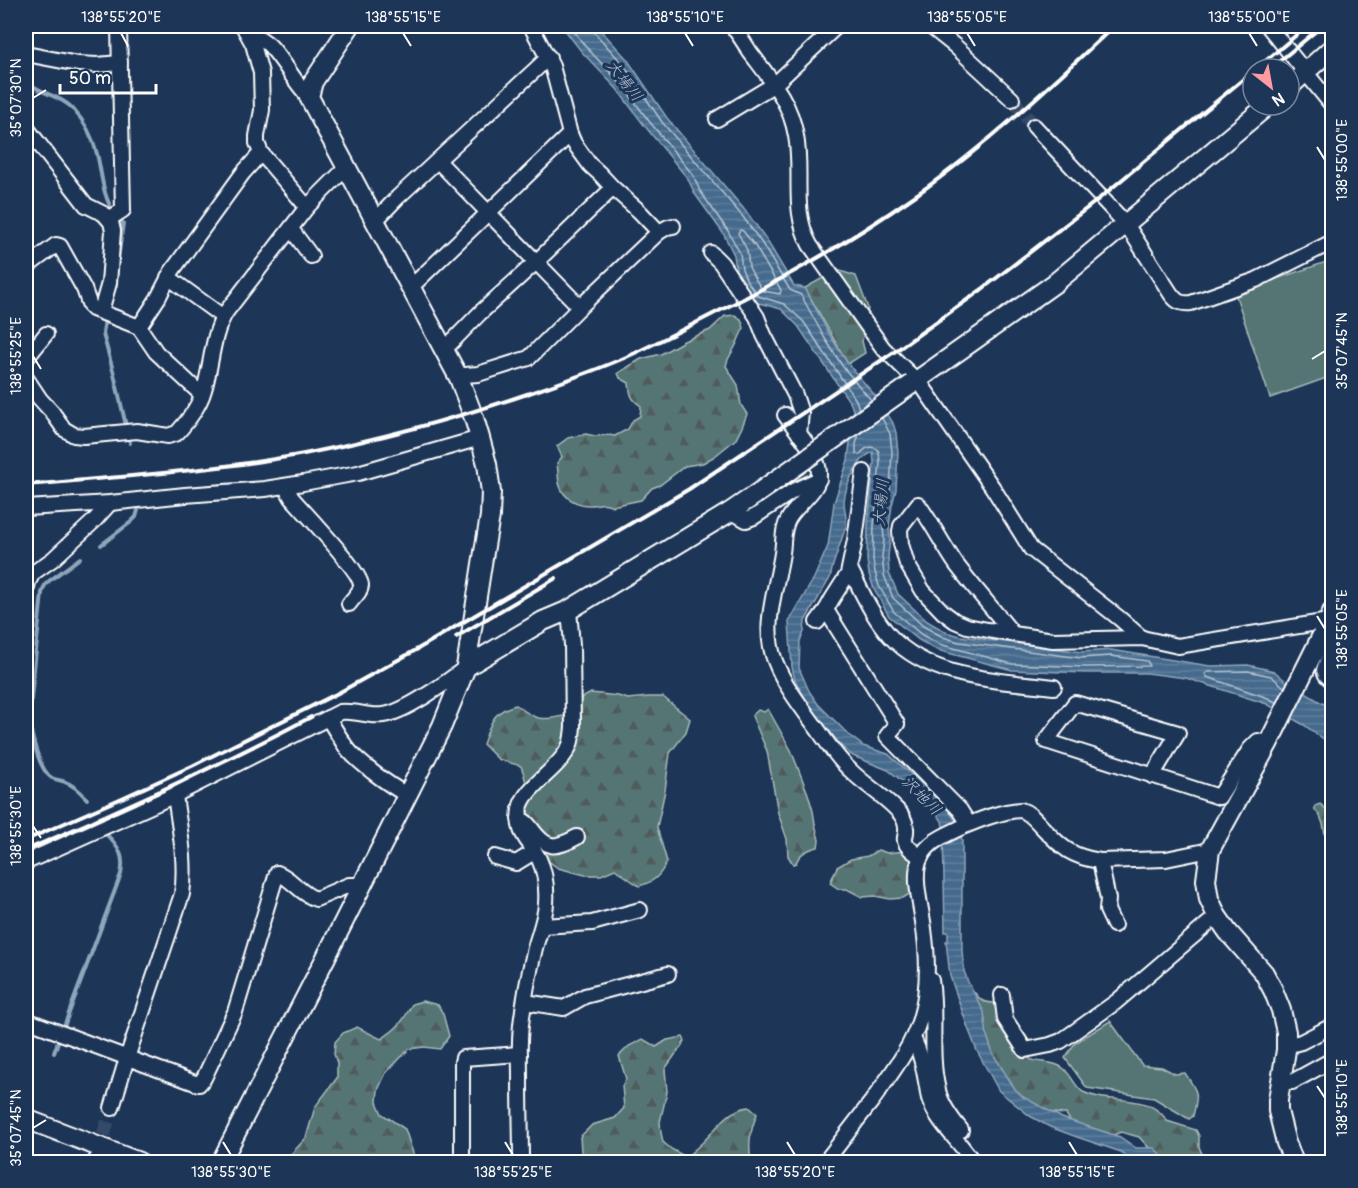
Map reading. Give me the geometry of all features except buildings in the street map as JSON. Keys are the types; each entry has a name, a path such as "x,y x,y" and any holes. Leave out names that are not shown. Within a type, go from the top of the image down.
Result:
{"street":[{"path":"106,313 113,231 111,222 114,216 123,210 119,26"},
{"path":"309,97 312,82 350,26"},
{"path":"531,26 549,57 570,134 584,158 660,232"},
{"path":"734,26 749,51 775,84 788,107 796,137 800,216 807,239 883,348 915,382 974,461 1031,549 1142,638"},
{"path":"717,119 775,84 837,26"},
{"path":"930,26 956,46 1012,99"},
{"path":"1268,26 1332,105"},
{"path":"221,1162 442,726 466,667 490,516 489,478 474,418 459,378 309,97 273,49 244,28"},
{"path":"244,28 259,61 261,73 262,110 257,136 258,147 307,207"},
{"path":"1301,77 1332,48"},
{"path":"26,54 78,64 120,63"},
{"path":"375,221 398,196 549,57"},
{"path":"26,862 175,795 340,712 379,716 399,710 543,621 569,610 730,512 1055,283 1254,117"},
{"path":"1034,126 1126,224 1174,299 1182,304 1191,303 1256,280 1332,242"},
{"path":"26,127 86,205 114,216"},
{"path":"410,288 570,134"},
{"path":"139,327 158,298 168,277 243,173 261,153"},
{"path":"438,161 580,307"},
{"path":"26,378 64,429 74,435 128,432 168,436 177,433 202,395 218,327 223,317 307,207 348,169"},
{"path":"443,351 613,188"},
{"path":"459,378 529,358 660,232 673,226"},
{"path":"291,229 311,256"},
{"path":"26,267 56,245 60,246 84,289 90,306 139,327 156,352 202,395"},
{"path":"711,253 721,263 757,317 764,336 795,395 801,412 799,434"},
{"path":"168,277 223,317"},
{"path":"26,358 46,334"},
{"path":"785,415 815,459 820,471 819,479 810,494 796,508 784,527 782,556 773,596 770,624 774,660 797,701 842,762 901,814 905,824 904,840 921,857"},
{"path":"26,508 110,503 285,486 358,473 480,438"},
{"path":"864,472 848,574 821,616 897,724 887,736 960,810 966,826"},
{"path":"730,512 746,520 793,491 819,479"},
{"path":"285,486 292,498 351,566 361,581 361,589 349,604"},
{"path":"26,594 28,582 33,573 53,559 110,503"},
{"path":"1013,634 954,561 918,504 901,526 900,531 907,564 923,591 955,621 967,626 1013,634 1053,640 1142,638 1178,646 1330,623 1324,648 1324,670 1332,681"},
{"path":"849,569 876,619 902,648 917,658 932,665 978,678 1054,687"},
{"path":"521,1162 521,1026 535,948 546,904 545,879 539,858 521,832 519,819 524,798 562,758 572,740 572,645 569,610"},
{"path":"1294,1162 1286,1143 1278,1111 1286,1046 1286,1032 1281,1010 1274,990 1264,973 1217,916 1209,899 1206,880 1210,850 1280,721 1324,648"},
{"path":"1152,776 1178,733 1075,703 1046,741 1099,759 1152,776 1219,797 1250,749 1258,741 1268,744"},
{"path":"328,718 348,749 364,764 407,795"},
{"path":"112,1108 182,894 184,864 175,795"},
{"path":"973,1162 938,1091 934,1048 935,999 927,960 917,882 921,857 929,846 939,838 966,826 1000,814 1021,810 1032,816 1068,852 1078,857 1100,861 1166,859 1210,850"},
{"path":"519,819 526,821 538,838 548,844 559,846 578,837"},
{"path":"495,857 516,863 534,852"},
{"path":"1100,861 1108,899 1107,910 1114,925"},
{"path":"26,1020 199,1084 235,1012 277,873 316,899 349,885 363,885"},
{"path":"542,926 592,923 640,910"},
{"path":"1002,996 1005,1019 1025,1050 1061,1041 1116,1002 1217,916"},
{"path":"825,1162 892,1073 913,1038 922,1008 927,960"},
{"path":"525,1002 564,1008 585,996 668,974"},
{"path":"1286,1046 1301,1042 1332,1026"},
{"path":"913,1038 919,1052 930,1101 951,1134 961,1137 982,1162"},
{"path":"462,1162 463,1058 520,1054"},
{"path":"1281,1082 1293,1082 1332,1060"},
{"path":"26,1119 139,1162"}],"green space":[{"path":"1332,260 1332,376 1270,398 1235,293"},
{"path":"837,270 856,276 868,308 862,341 865,353 848,364 805,288"},
{"path":"735,315 741,319 744,328 726,366 738,385 741,405 747,414 736,439 703,463 685,466 660,485 652,488 641,500 612,506 582,504 568,497 559,483 557,463 562,457 557,446 568,438 586,434 615,436 628,429 633,420 640,416 641,406 632,396 629,383 620,378 618,373 641,359 661,354 710,330 725,316"},
{"path":"591,693 628,699 663,697 690,719 686,732 670,753 657,827 667,862 656,878 639,886 615,869 601,875 585,875 558,868 547,860 541,844 524,819 527,792 521,766 498,759 483,744 497,714 508,708 516,705 538,718 556,718 564,716 574,702"},
{"path":"768,709 791,750 808,794 819,840 818,847 805,852 793,864 788,856 787,839 778,813 767,751 752,716 758,710 764,712"},
{"path":"1320,804 1332,810 1332,849 1326,838 1320,816 1315,810 1315,806"},
{"path":"878,850 887,853 902,852 912,858 915,869 911,893 903,898 862,897 847,889 839,889 830,883 837,867 851,859 868,856"},
{"path":"971,993 975,993 983,1001 994,1003 1016,1043 1027,1057 1059,1066 1083,1092 1105,1098 1139,1102 1159,1112 1167,1121 1196,1130 1199,1136 1199,1147 1206,1162 1155,1162 1150,1149 1139,1137 1121,1132 1110,1136 1071,1122 1066,1114 1039,1112 1015,1093 996,1066"},
{"path":"422,1001 438,1005 449,1036 440,1049 424,1047 409,1049 386,1073 378,1090 377,1102 382,1114 405,1129 416,1162 279,1162 292,1153 306,1138 315,1107 337,1078 335,1042 343,1033 357,1027 381,1039 399,1024 412,1004"},
{"path":"1110,1021 1142,1065 1162,1067 1175,1074 1185,1073 1196,1093 1193,1116 1189,1119 1154,1098 1087,1088 1065,1058 1075,1043"},
{"path":"683,1037 685,1041 665,1069 667,1092 660,1122 663,1142 686,1157 729,1115 749,1107 757,1114 750,1138 751,1162 585,1162 580,1137 592,1125 615,1118 624,1108 622,1086 626,1079 619,1056 629,1046 643,1039 656,1047 667,1040"}],"water":[{"path":"563,26 597,26 627,59 667,118 748,214 794,286 805,288 848,364 878,399 893,423 898,453 896,490 889,526 889,573 898,594 927,621 946,632 960,636 1082,652 1111,650 1210,666 1248,665 1274,671 1287,682 1332,709 1332,745 1304,725 1267,704 1186,678 1147,673 1012,670 937,650 919,640 889,616 874,589 867,560 873,452 862,460 853,473 844,501 846,526 830,578 805,621 800,641 799,668 809,691 818,704 849,735 863,746 888,754 920,782 956,821 962,840 964,971 984,1012 987,1036 993,1054 1015,1089 1023,1097 1062,1118 1120,1137 1136,1148 1154,1148 1165,1162 1134,1162 1121,1152 1050,1127 1030,1116 999,1091 977,1051 950,976 946,941 948,941 948,932 945,932 942,821 915,791 888,770 853,756 843,748 811,708 795,680 792,667 789,622 814,578 828,546 834,503 855,429 851,404 798,326 781,309 755,302 742,283 736,270 734,255 723,233 695,194 688,179 617,89 581,51"}],"waterway":[{"path":"26,81 68,105 81,119 91,136 99,161 104,191 113,211"},
{"path":"117,217 123,223 117,267"},
{"path":"105,318 103,334 130,443"},
{"path":"101,545 131,522 136,517 139,507"},
{"path":"80,558 49,581 42,593 29,717 36,750 47,774 71,785 87,799"},
{"path":"63,1029 121,874 120,852 106,834"},
{"path":"54,1053 60,1036"}],"tunnel":[{"path":"1012,99 1034,126"},
{"path":"97,1155 112,1108"}],"railway":[{"path":"26,485 200,469 304,454 444,420 527,394 612,363 659,342 768,286 892,212 993,135 1114,26"},
{"path":"1270,57 1307,26"},
{"path":"1285,57 1322,26"},
{"path":"26,840 192,766 340,692 416,650 689,489 897,350 981,290 1095,202 1241,81"},
{"path":"456,637 556,578"},
{"path":"26,850 241,753 311,717"}],"water label":[{"name":"大場川","path":"625,80"},
{"name":"大場川","path":"880,502"},
{"name":"沢地川","path":"922,795"}]}
